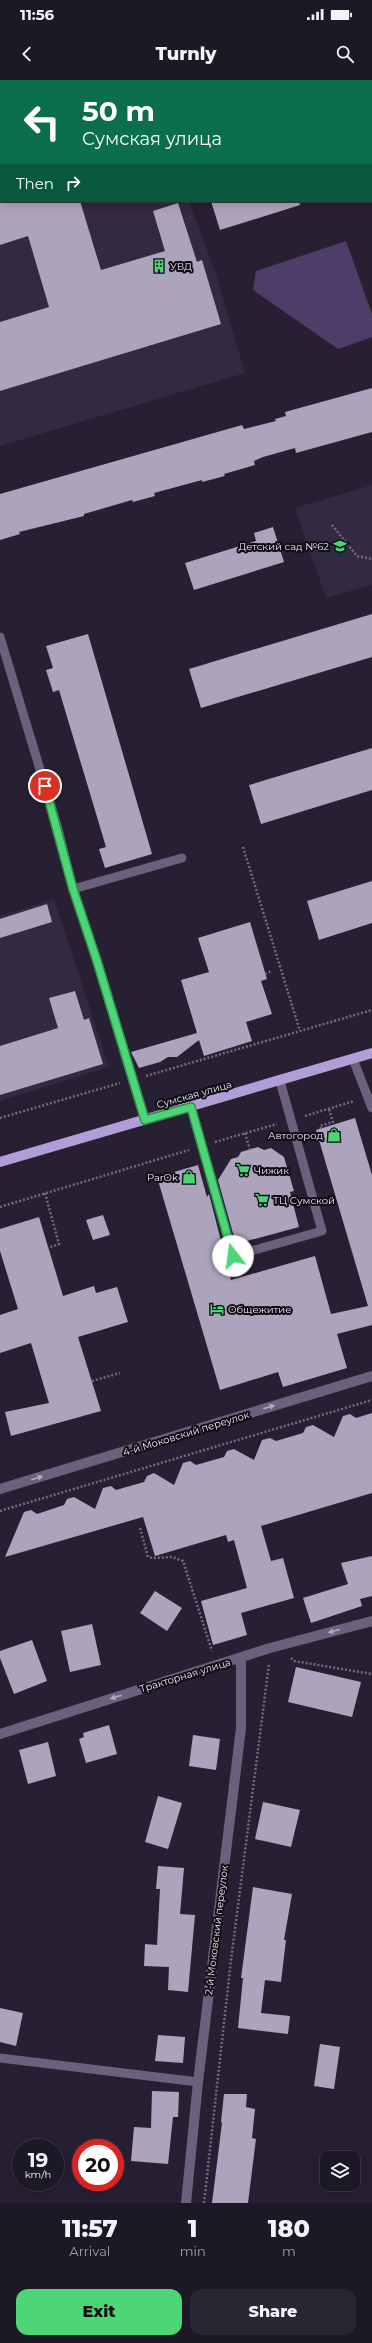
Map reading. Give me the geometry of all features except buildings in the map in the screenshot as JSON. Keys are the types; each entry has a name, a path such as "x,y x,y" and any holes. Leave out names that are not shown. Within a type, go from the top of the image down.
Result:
{"main road":[{"name":"Сумская улица","path":"0,1162 372,1053"}],"street":[{"name":"4-й Моковский переулок","path":"0,1489 372,1376"},
{"name":"Тракторная улица","path":"0,1734 270,1648 372,1621"},
{"name":"2-й Моковский переулок","path":"186,2203 198,2082 241,1728 241,1658"}],"lane":[{"path":"0,637 58,828 73,889 134,1079 145,1120"},
{"path":"73,889 182,858"},
{"path":"353,1059 372,1108"},
{"path":"191,1107 233,1256 322,1231 280,1081"},
{"path":"0,2058 198,2082"}],"path":[{"path":"332,525 357,556 372,559"},
{"path":"243,847 300,1031"},
{"path":"265,974 272,971"},
{"path":"0,1118 372,1010"},
{"path":"0,1207 368,1097"},
{"path":"321,1128 320,1126 333,1122 329,1109"},
{"path":"245,1133 250,1150"},
{"path":"45,1193 59,1244 48,1248"},
{"path":"92,1381 120,1373"},
{"path":"0,1510 372,1400"},
{"path":"140,1528 148,1557 153,1558 172,1556 183,1561 210,1651 218,1652"},
{"path":"280,1645 294,1661 372,1674"},
{"path":"204,2203 231,1960 270,1648"}],"shaded area":[{"path":"0,202 189,202 217,277 245,373 0,446"},
{"path":"346,241 372,314 372,337 338,349 253,290 256,271"},
{"name":"Детский сад №62","path":"372,485 372,585 326,598 295,508"},
{"path":"54,899 109,1067 0,1101 0,916"}],"place":[{"name":"УВД","path":"159,266"},
{"name":"Детский сад №62","path":"340,546"},
{"name":"Автогород","path":"334,1135"},
{"name":"Чижик","path":"243,1170"},
{"name":"ParOk","path":"189,1177"},
{"name":"ТЦ Сумской","path":"262,1200"},
{"name":"Общежитие","path":"217,1309"}],"route":[{"path":"45,786 58,828 73,889 134,1079 145,1120 191,1107 233,1256"}]}
